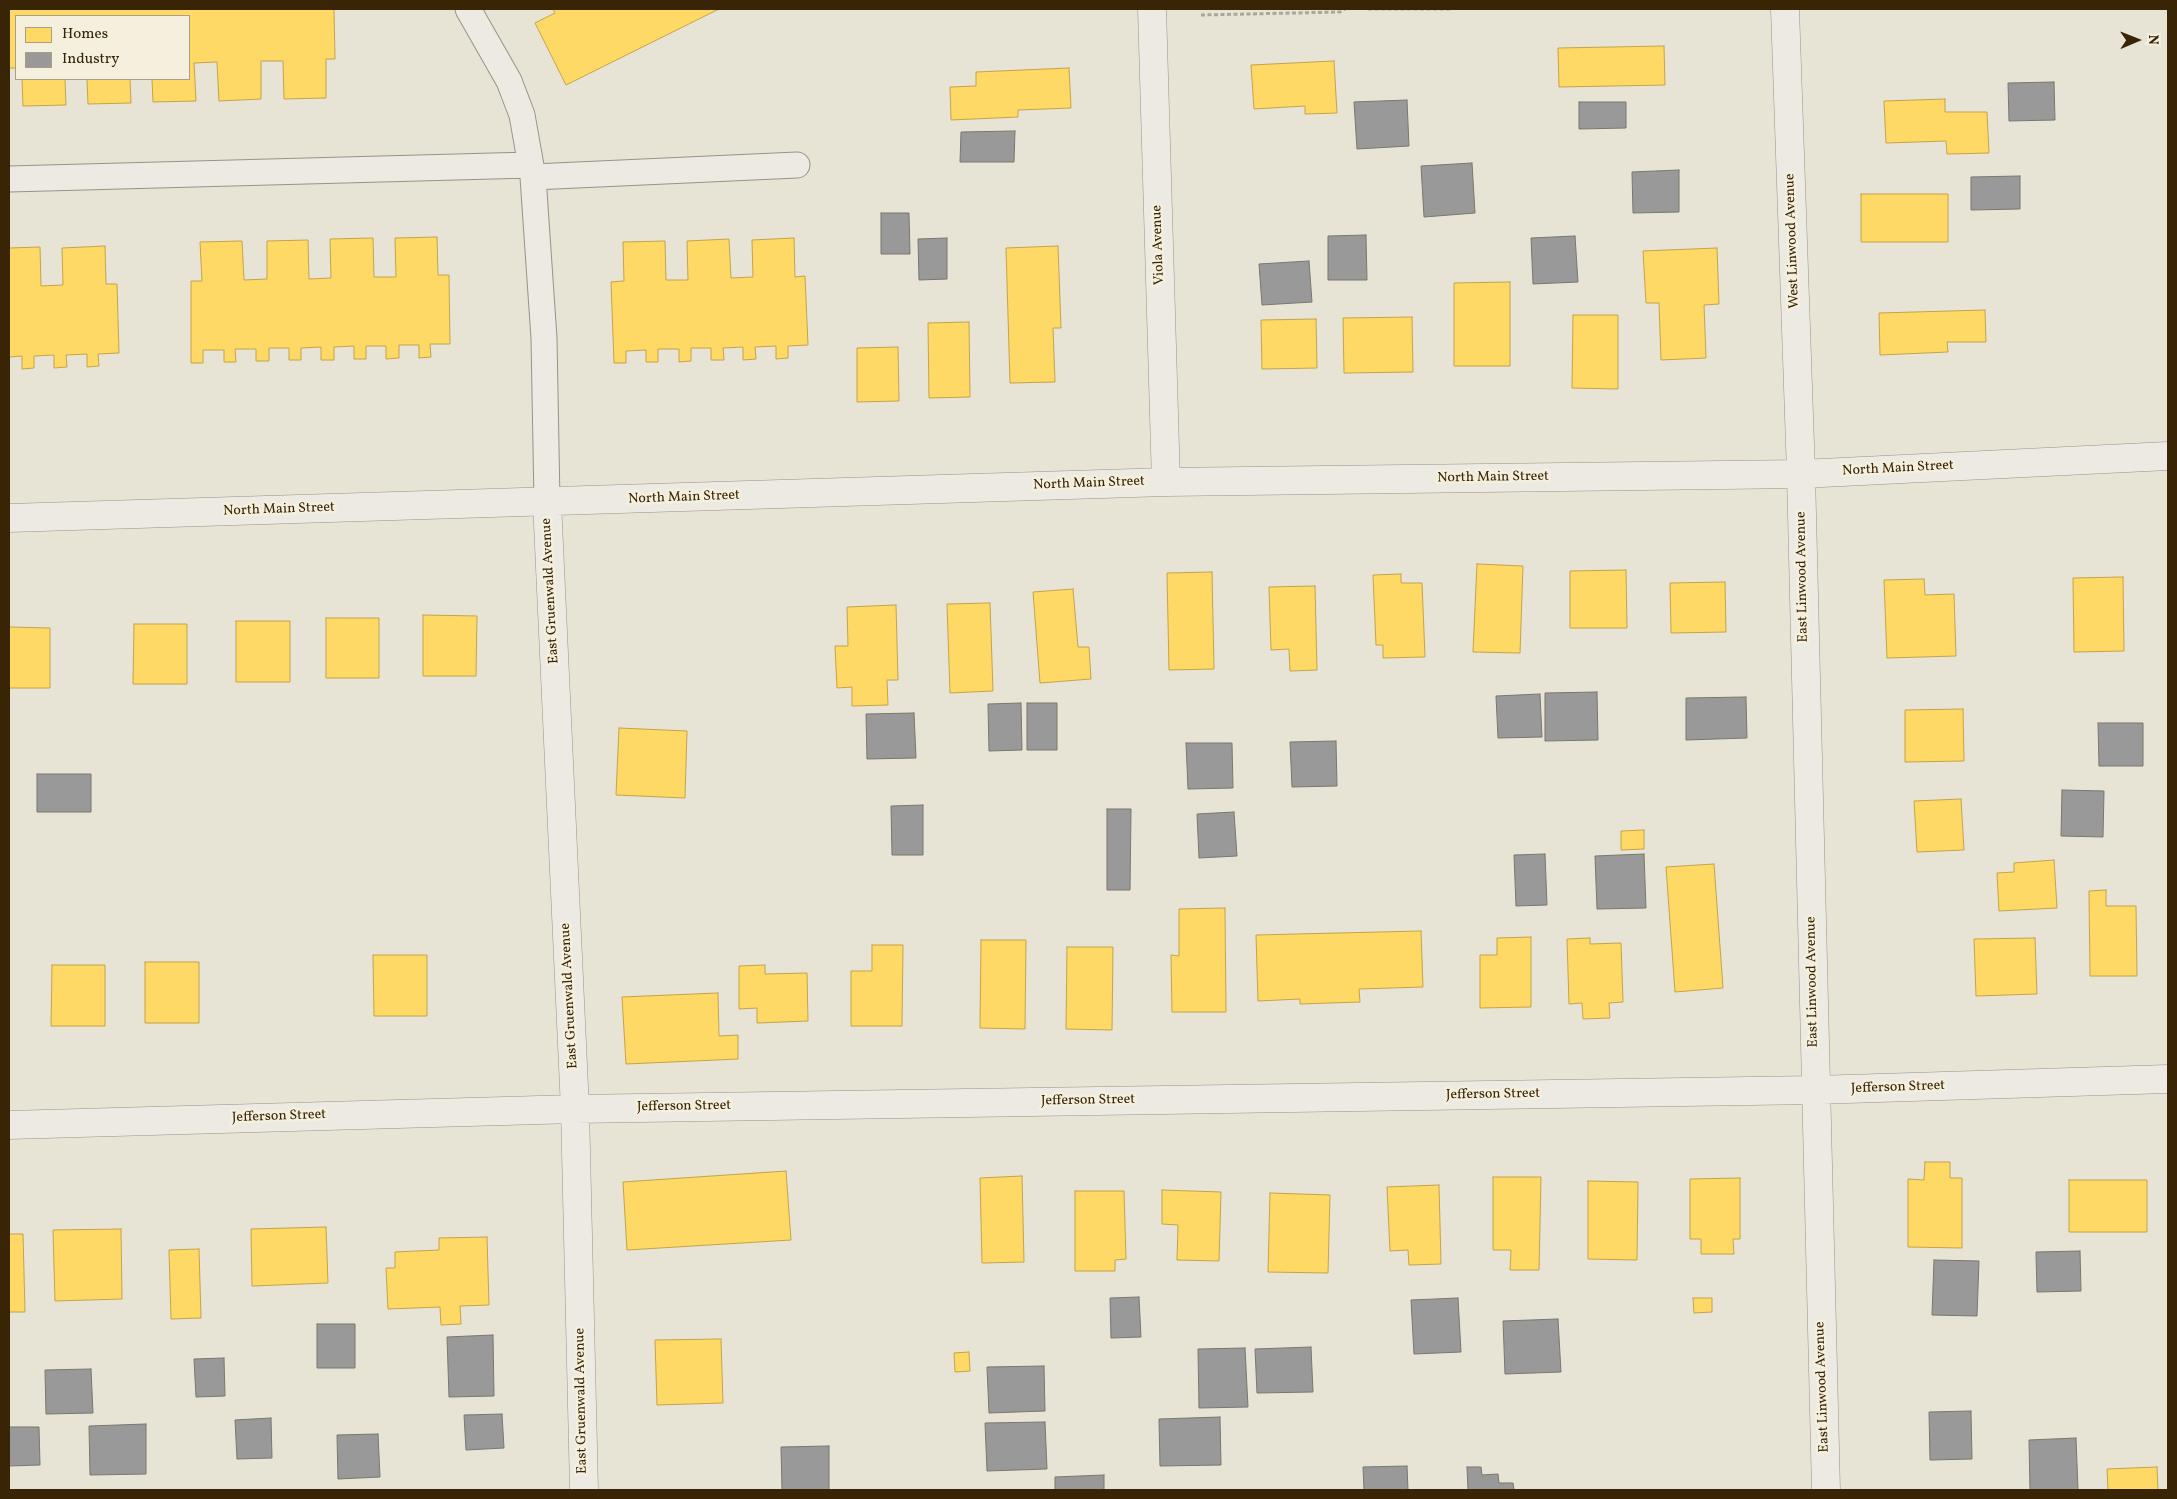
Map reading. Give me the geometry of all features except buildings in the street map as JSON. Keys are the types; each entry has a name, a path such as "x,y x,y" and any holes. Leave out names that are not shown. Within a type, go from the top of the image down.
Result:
{"street":[{"name":"Viola Avenue","path":"1152,9 1166,482"},
{"name":"West Linwood Avenue","path":"1785,9 1801,474"},
{"name":"North Main Street","path":"9,518 1166,482 1801,474 2168,456"},
{"name":"East Linwood Avenue","path":"1801,474 1826,1490"},
{"name":"East Gruenwald Avenue","path":"546,502 575,1109 584,1490"},
{"name":"Jefferson Street","path":"9,1125 575,1109 1815,1090 2168,1079"}],"lane":[{"path":"468,9 510,81 522,115 531,171 544,338 546,502"},
{"path":"9,180 797,165"}],"path":[{"path":"1201,15 1340,12 1345,9"},
{"path":"1368,9 1450,9"}]}
